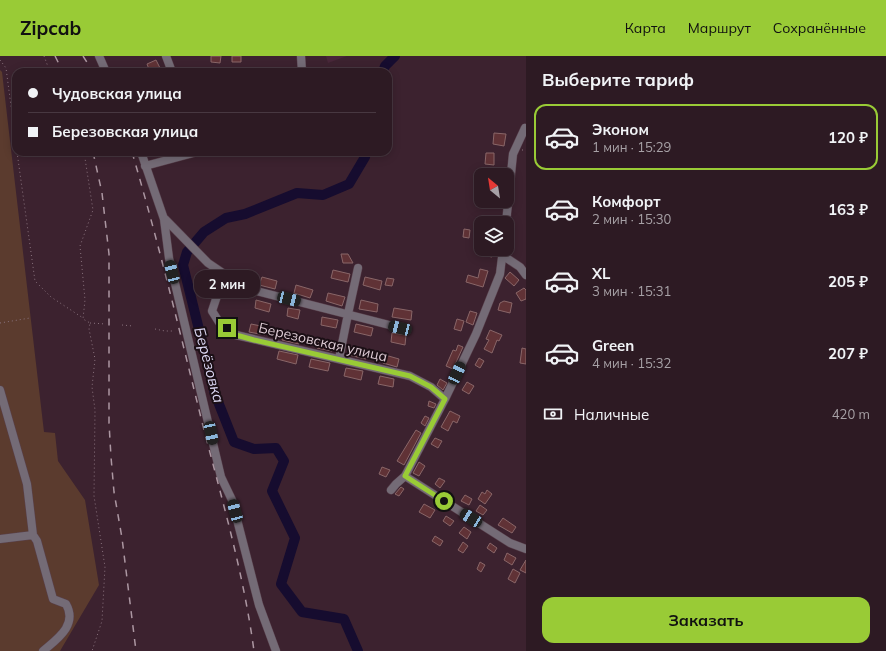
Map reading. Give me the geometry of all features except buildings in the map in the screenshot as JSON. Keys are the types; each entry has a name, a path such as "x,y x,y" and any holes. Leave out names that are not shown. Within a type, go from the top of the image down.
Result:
{"street":[{"path":"99,56 104,68"},
{"path":"166,56 170,68"},
{"path":"301,56 302,68"},
{"path":"507,216 513,154 525,128"},
{"path":"142,156 164,218 169,258 221,477 232,500 259,605 276,651"},
{"path":"145,166 182,156"},
{"path":"164,218 208,263 245,288 400,328"},
{"path":"391,490 405,476 445,399 476,334 500,274 502,256"},
{"path":"507,256 520,267 526,275"},
{"path":"339,359 358,268"},
{"name":"Березовская улица","path":"224,275 212,311 219,322 236,335 410,376 431,387 445,399"},
{"path":"0,390 27,484 33,535 37,541 52,599 66,604 70,611 70,619 64,632 43,651"},
{"path":"405,476 510,543 526,549"},
{"path":"0,539 33,535"}],"path":[{"path":"44,56 48,68"},
{"path":"0,60 6,68 12,114"},
{"path":"18,156 35,281 51,296 90,323 106,324"},
{"path":"84,319 85,300 80,246 93,210 85,156"},
{"path":"0,323 30,318"},
{"path":"90,323 89,329 95,359 92,387 95,410 94,496 105,567 102,621 92,651"},
{"path":"122,325 133,326"},
{"path":"155,329 173,331"}],"shaded area":[{"path":"326,56 347,56 328,63"},
{"path":"0,70 2,72 44,432 55,433 58,461 85,500 99,585 60,651 0,651"}],"waterway":[{"name":"Берёзовка","path":"384,68 395,56"},
{"name":"Берёзовка","path":"358,651 344,619 302,612 281,584 295,538 272,491 284,461 276,448 254,449 234,442 215,394 183,265 187,252 204,232 226,218 245,214 297,193 323,195 349,184 365,156"}],"railway":[{"path":"55,56 61,68"},
{"path":"83,56 90,68"},
{"path":"94,156 102,193 109,254 109,423 111,457 114,492 122,538 136,651"},
{"path":"133,156 161,256 232,540 245,595 254,651"}],"route":[{"path":"227,328 236,335 254,340 410,376 431,387 445,399 405,476 444,501"}]}
